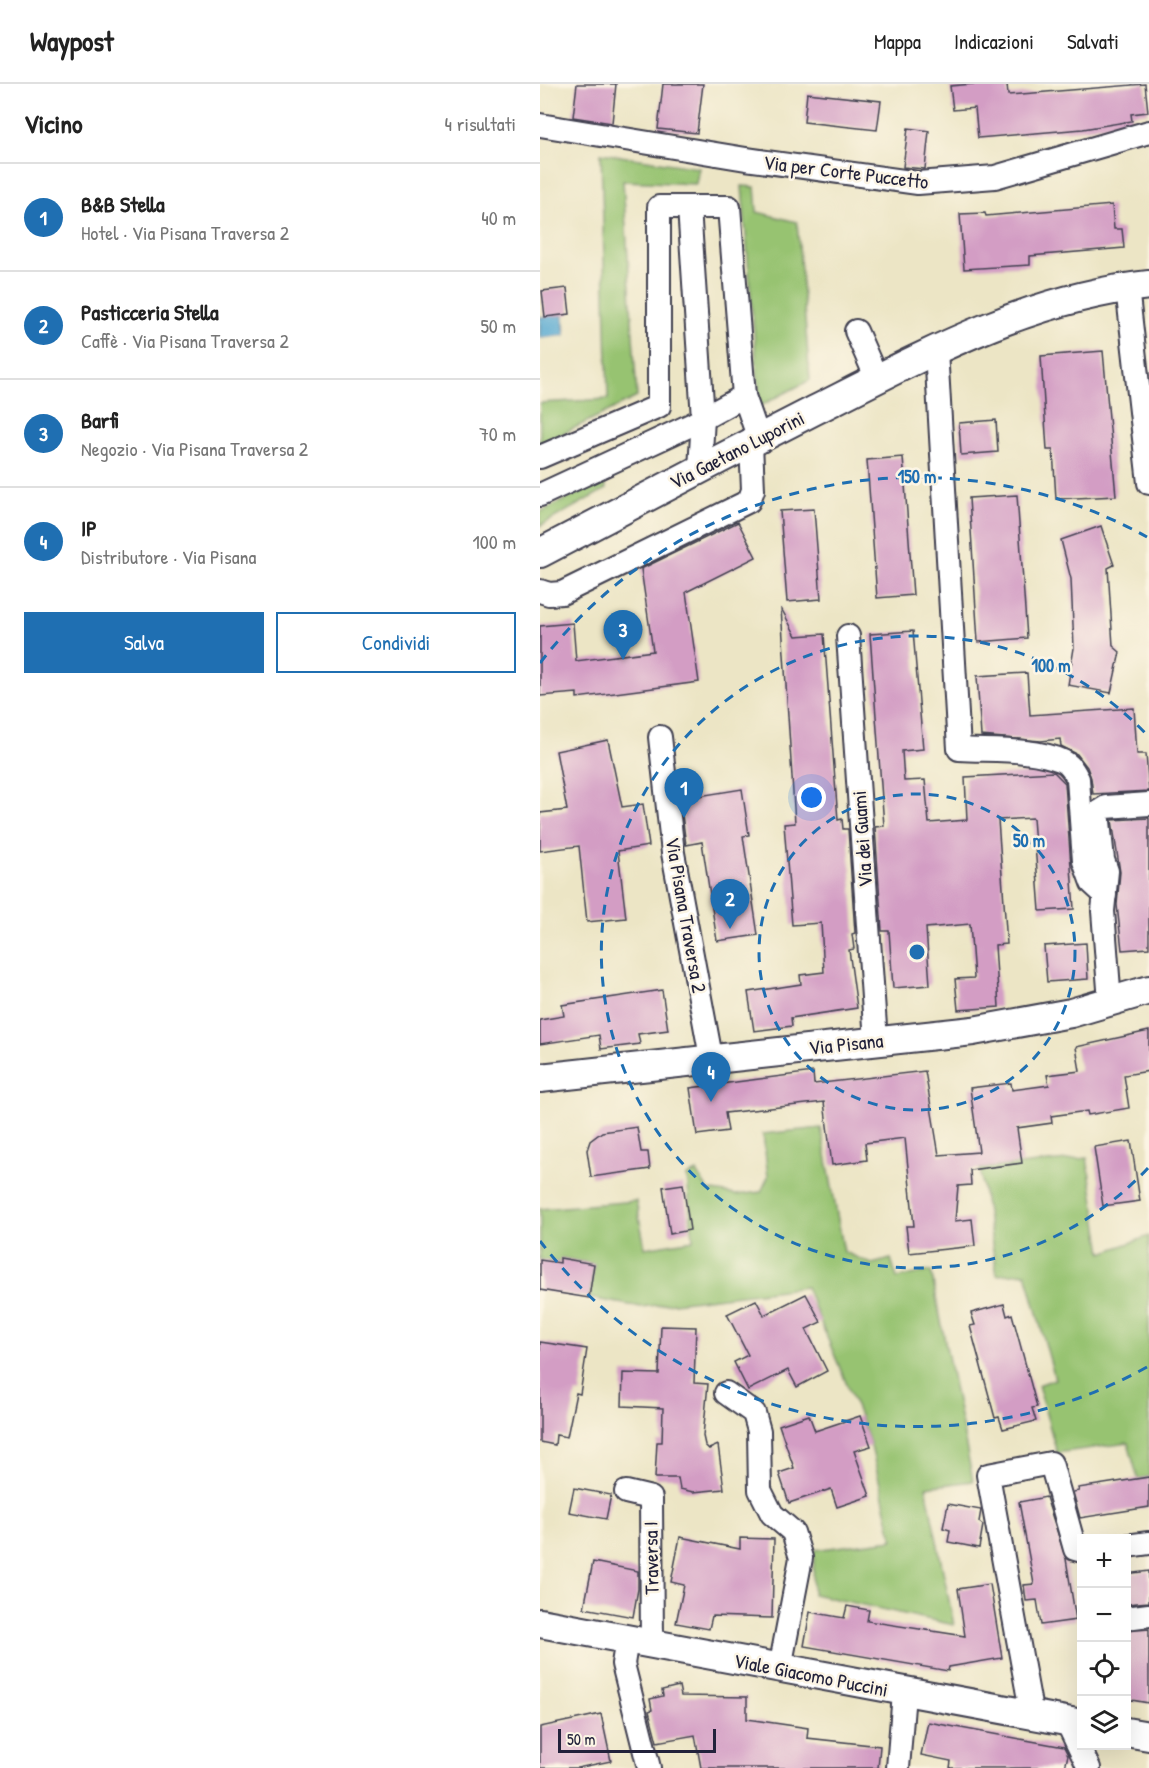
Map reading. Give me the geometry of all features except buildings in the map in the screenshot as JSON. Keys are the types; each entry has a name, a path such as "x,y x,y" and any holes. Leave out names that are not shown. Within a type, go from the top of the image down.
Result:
{"main road":[{"name":"Via Gaetano Luporini","path":"540,553 700,469 936,351 1054,303 1138,286"},
{"name":"Via Pisana","path":"540,1078 1014,1025 1110,1002 1149,990"},
{"name":"Viale Giacomo Puccini","path":"540,1623 904,1693 1074,1723"},
{"path":"1131,1733 1149,1736"}],"street":[{"name":"Via per Corte Puccetto","path":"540,125 755,160 918,183 995,177 1149,132"},
{"path":"540,457 659,406 659,207 729,207 744,396 755,441 753,490 749,501 562,593 549,594 540,591"},
{"path":"689,207 703,418 700,469"},
{"path":"1138,286 1149,483"},
{"path":"856,331 878,379"},
{"path":"936,351 959,749 1048,757 1065,762 1078,779 1084,861 1092,883 1105,895"},
{"path":"540,495 703,418 744,396"},
{"name":"Via dei Guami","path":"848,636 876,1041"},
{"name":"Via Pisana Traversa 2","path":"660,737 673,854 711,1058"},
{"path":"1110,1002 1103,911 1107,871 1101,849 1098,812 1106,807 1149,804"},
{"path":"726,1394 754,1413 759,1431 760,1490 772,1514 793,1532 800,1548 801,1558 780,1668"},
{"path":"1032,1716 988,1475 1051,1463 1077,1550"},
{"name":"Traversa I","path":"626,1492 651,1498 640,1641"},
{"path":"1131,1545 1149,1543"},
{"path":"1131,1617 1149,1615"},
{"path":"640,1641 623,1664 649,1768"},
{"path":"898,1768 904,1693"},
{"path":"1074,1723 1089,1768"}],"green space":[{"path":"601,153 699,168 696,184 623,181 637,397 540,445 540,403 608,399"},
{"path":"742,186 755,187 757,212 797,222 810,380 760,406"},
{"path":"603,481 606,489 540,526 540,512"},
{"path":"821,1128 844,1252 872,1264 891,1259 897,1278 931,1271 973,1481 926,1487 954,1625 813,1594 814,1550 893,1540 871,1446 806,1287 641,1307 589,1298 594,1264 561,1258 560,1263 540,1260 540,1209 636,1201 645,1248 693,1240 687,1176 697,1172 708,1190 736,1195 761,1192 768,1177 763,1134"},
{"path":"1087,1158 1102,1253 1149,1236 1149,1477 1138,1479 1128,1443 1057,1453 1038,1385 1055,1379 1026,1273 997,1275 980,1169"}],"water":[{"path":"563,315 565,335 540,338 540,317"}],"place":[{"name":"Barfi","path":"623,660"},
{"name":"B&B Stella","path":"684,818"},
{"name":"Pasticceria Stella","path":"730,929"},
{"name":"IP","path":"711,1102"}]}
